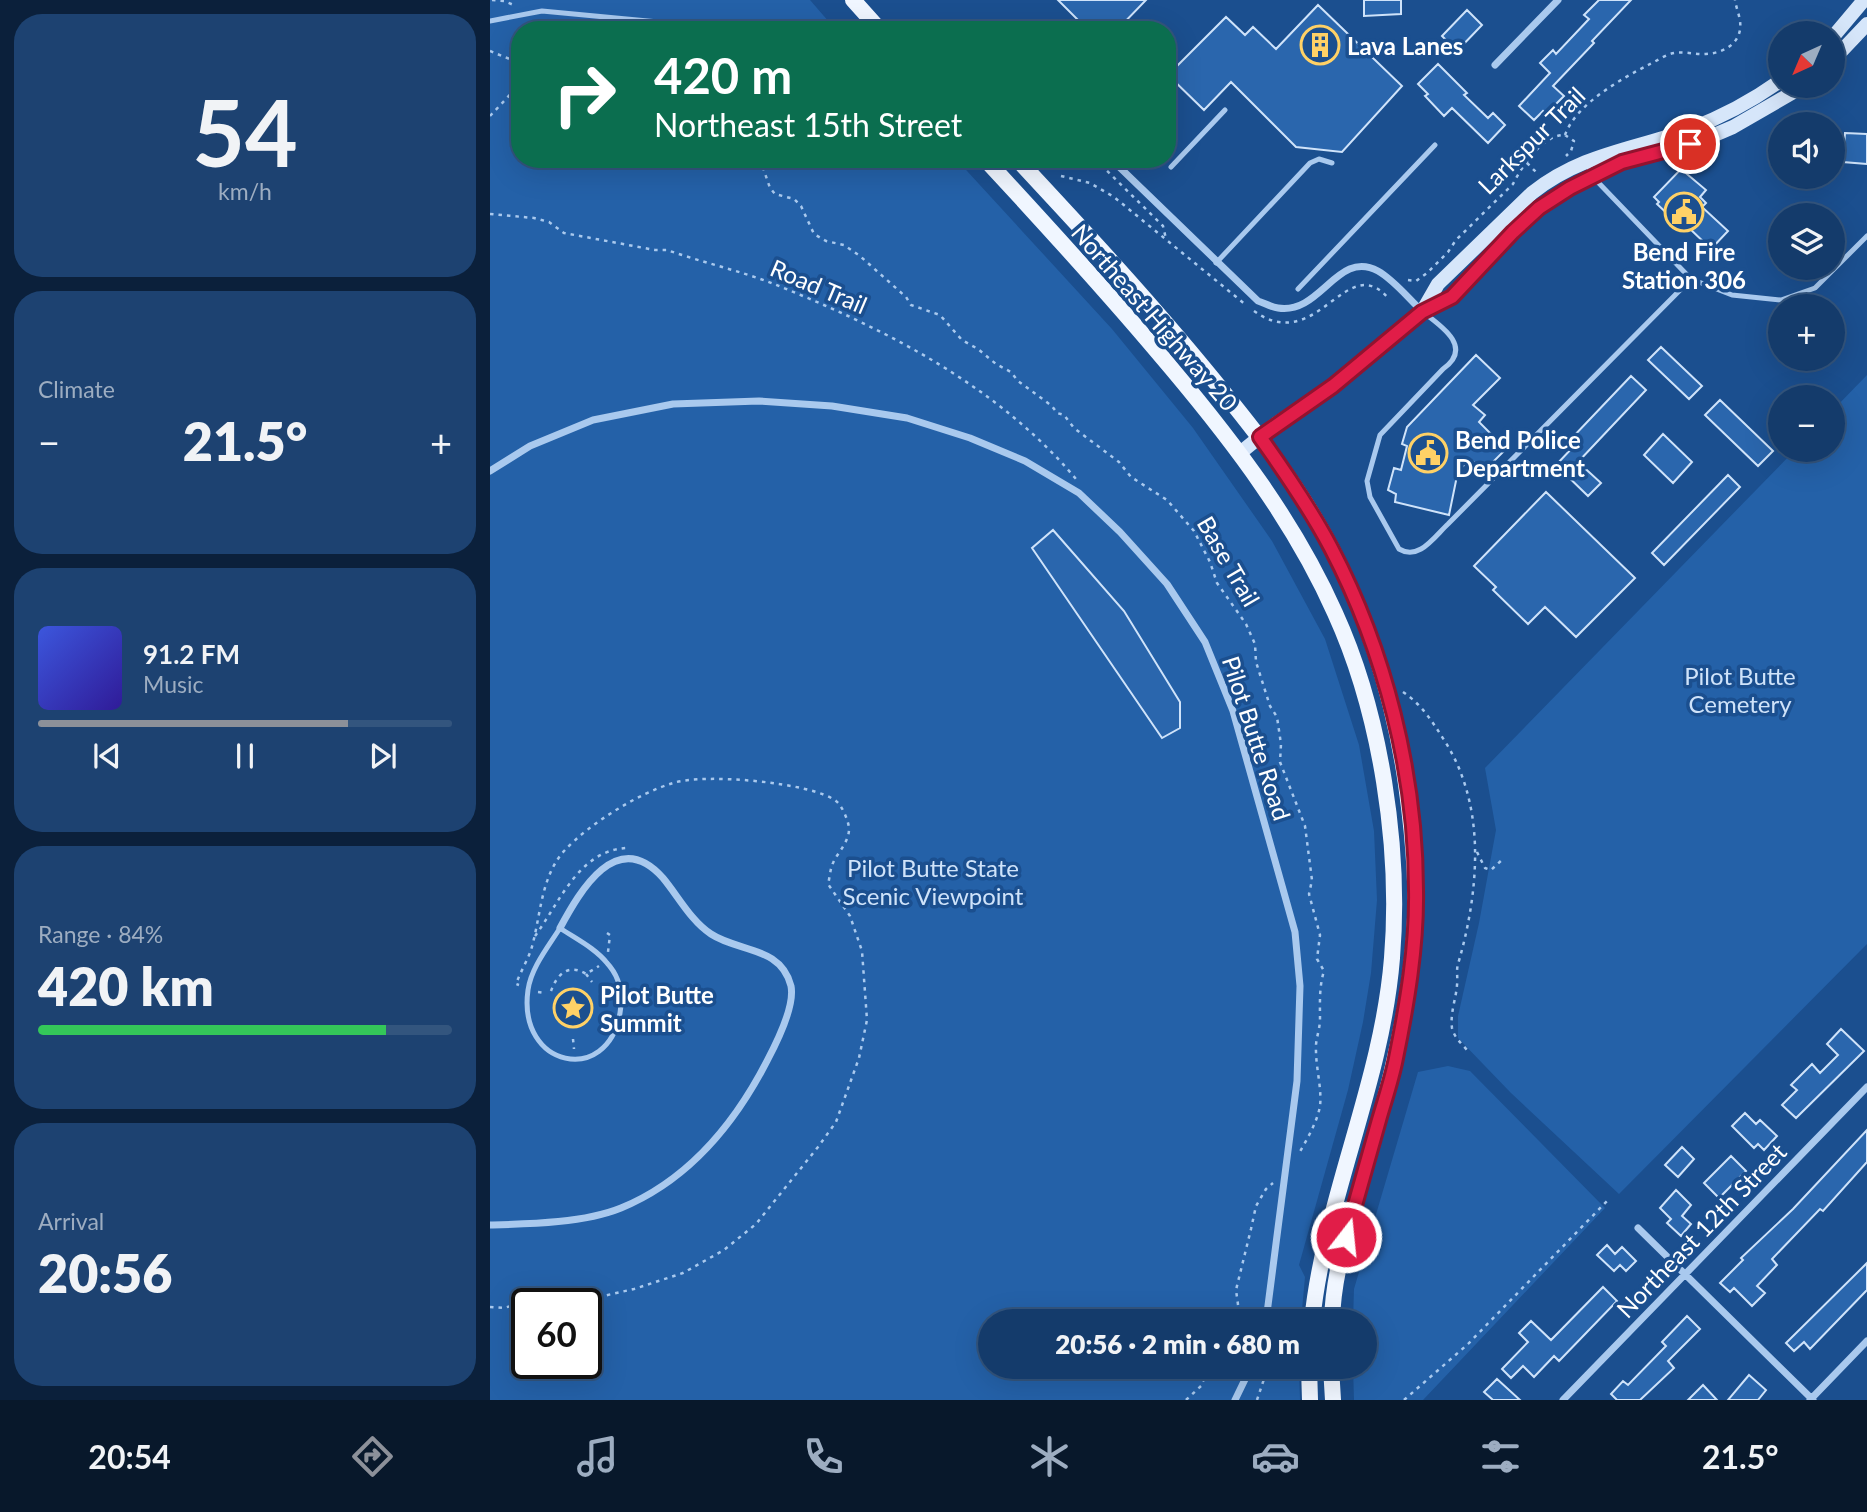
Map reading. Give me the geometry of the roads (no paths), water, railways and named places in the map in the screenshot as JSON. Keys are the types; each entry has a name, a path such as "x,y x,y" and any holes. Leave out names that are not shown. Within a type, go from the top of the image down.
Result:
{"main road":[{"path":"853,0 872,21"},
{"path":"1845,23 1864,0"},
{"path":"1845,47 1867,24"},
{"path":"1422,312 1438,284 1532,193 1560,173 1618,149 1689,130 1729,113 1768,89"},
{"path":"1240,453 1333,386 1422,312 1452,297 1539,208 1570,188 1622,162 1705,139 1785,98"},
{"name":"Northeast Highway 20","path":"993,168 1107,291 1240,453 1308,559 1336,613 1357,670 1385,787 1393,859 1392,956 1385,1016 1375,1065 1325,1239 1313,1309"},
{"name":"Northeast Highway 20","path":"1025,168 1164,319 1260,437 1331,547 1360,609 1383,671 1401,748 1412,826 1416,890 1413,945 1398,1048 1339,1262 1333,1309"},
{"path":"1309,1379 1310,1400"},
{"path":"1332,1379 1333,1400"}],"street":[{"path":"1495,65 1558,0"},
{"path":"1120,168 1216,263 1258,300 1277,308 1293,308 1310,302 1339,274 1363,267 1372,268 1387,277 1422,312"},
{"name":"Pilot Butte Road","path":"490,471 530,446 593,420 673,404 759,401 832,406 907,418 970,438 1025,461 1079,493 1120,532 1167,584 1205,642 1233,711 1295,932 1300,986 1297,1081 1268,1309"},
{"path":"490,1225 536,1224 620,1208 668,1182 702,1155 729,1124 752,1091 788,1011 792,989 785,971 754,948 723,941 709,933 661,875 644,862 630,858 611,863 600,870 581,891 560,928"},
{"name":"Northeast 12th Street","path":"1563,1400 1867,1087"},
{"path":"1638,1228 1812,1399 1867,1341"},
{"path":"1235,1400 1245,1379"}],"lane":[{"path":"490,22 542,11 648,21"},
{"path":"1176,162 1225,110"},
{"path":"1298,289 1435,145"},
{"path":"1216,263 1310,163 1319,159 1332,163"},
{"path":"1586,162 1593,177 1691,279 1732,295 1781,300 1815,288 1867,236"},
{"path":"1422,312 1442,326 1455,342 1456,352 1452,362 1383,431 1367,481 1370,497 1399,550 1406,554 1418,553 1438,534 1691,279"},
{"path":"560,928 606,961 618,980 621,992 620,1018 611,1040 604,1048 585,1058 561,1058 541,1046 532,1030 528,1015 528,989 535,968 560,928"}],"place":[{"name":"Lava Lanes","path":"1320,45"},
{"name":"Bend Fire Station 306","path":"1684,212"},
{"name":"Bend Police Department","path":"1428,453"},
{"name":"Pilot Butte Summit","path":"573,1008"}],"park label":[{"name":"Pilot Butte Cemetery","path":"1740,689"},
{"name":"Pilot Butte State Scenic Viewpoint","path":"933,881"}]}
